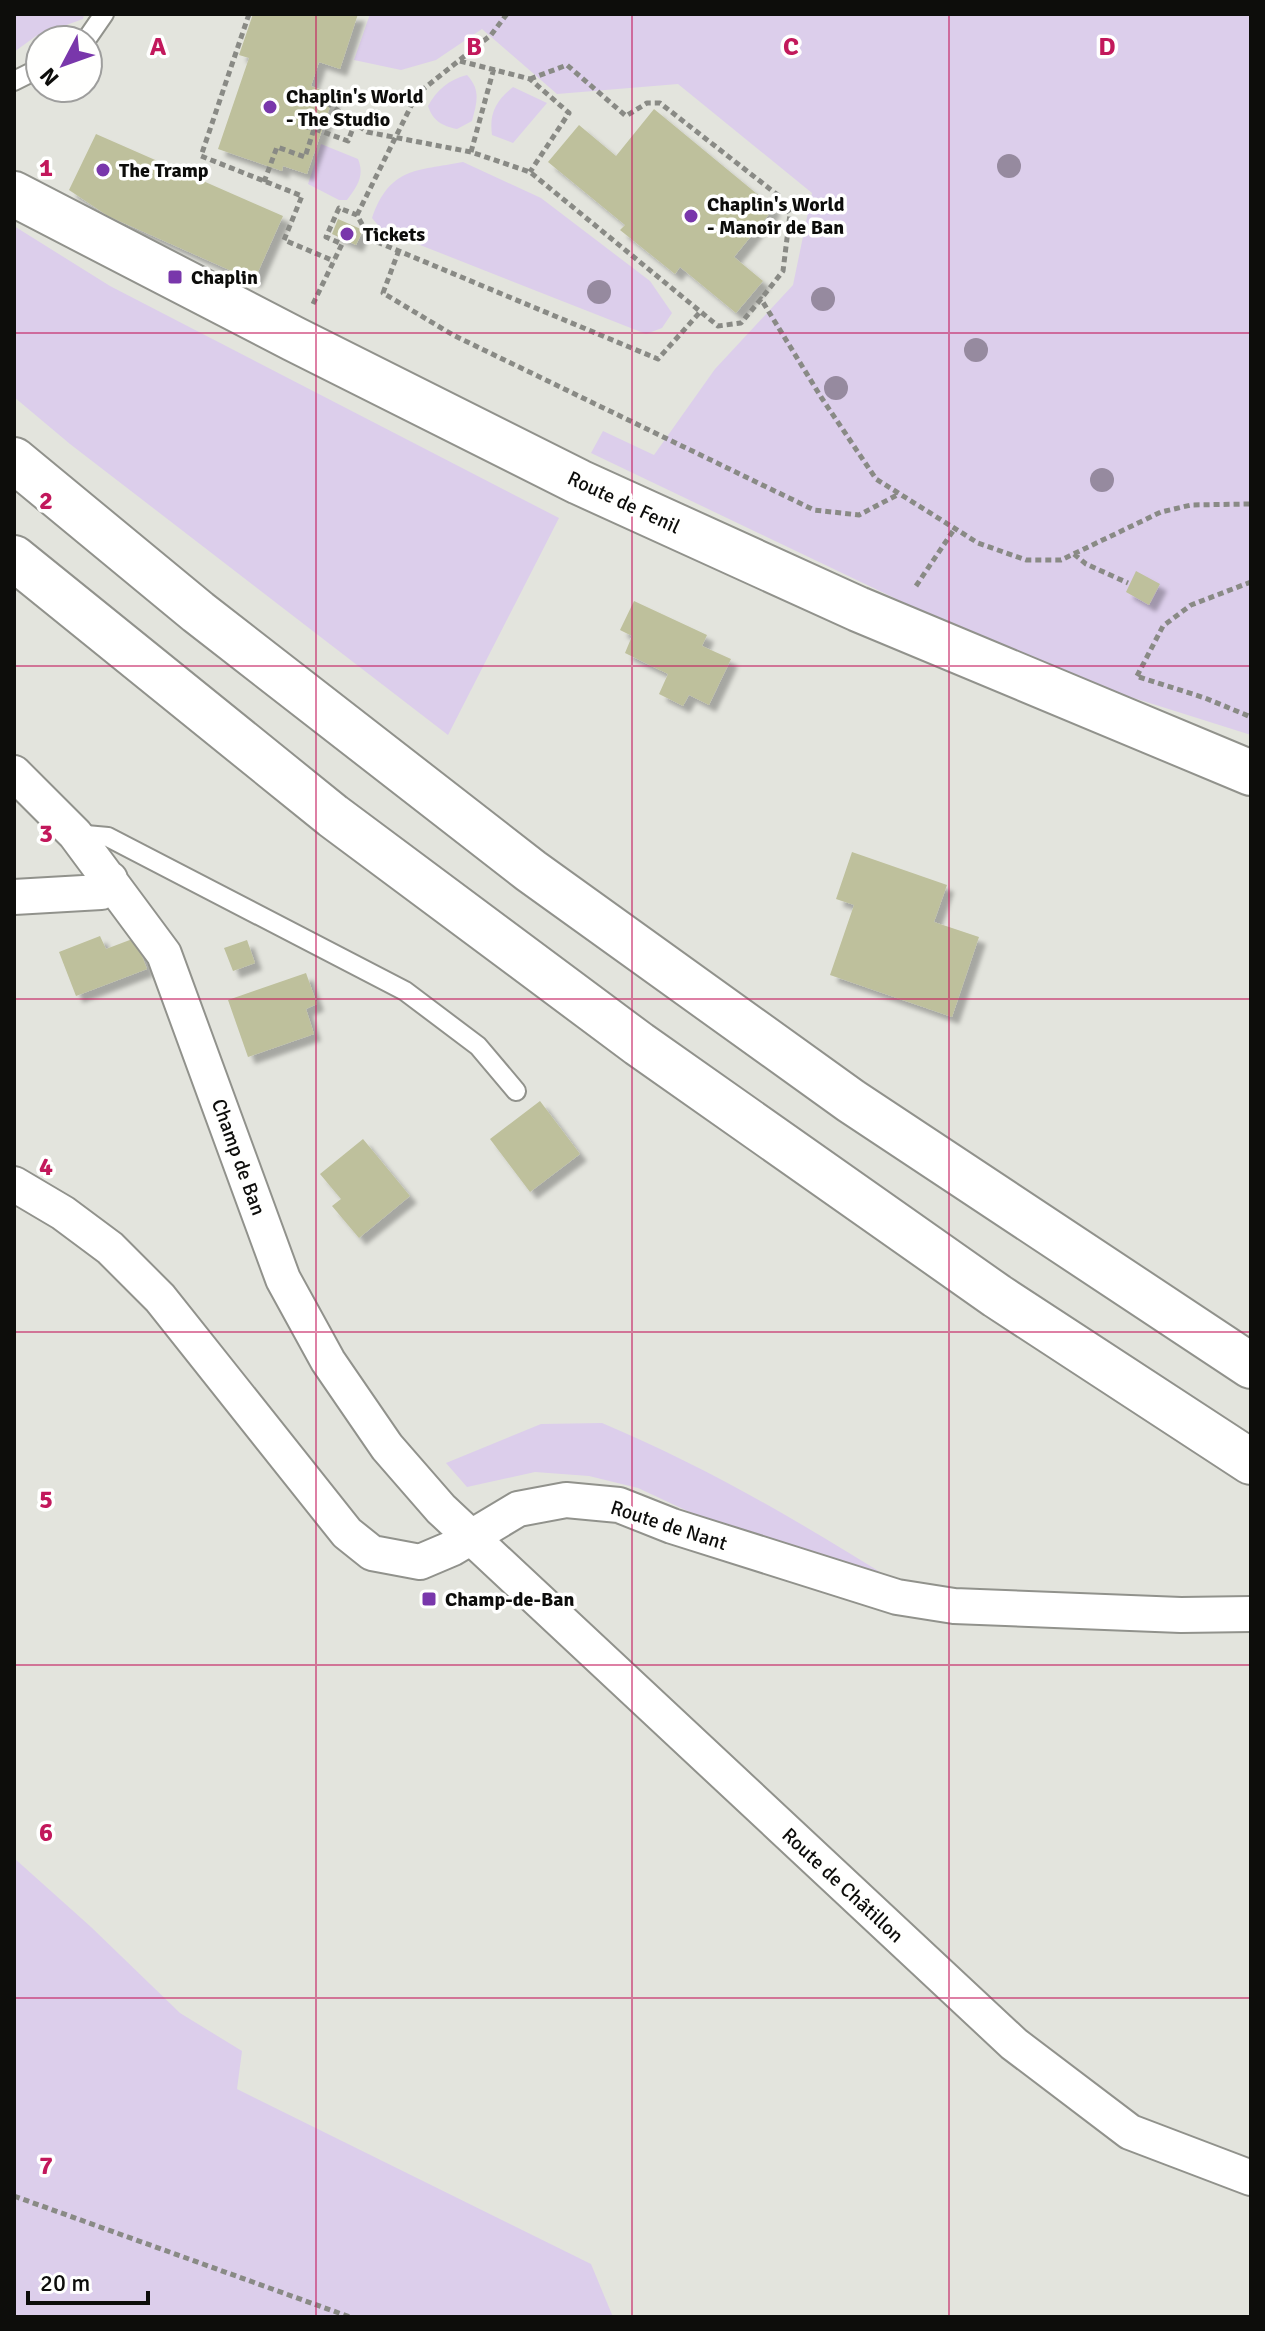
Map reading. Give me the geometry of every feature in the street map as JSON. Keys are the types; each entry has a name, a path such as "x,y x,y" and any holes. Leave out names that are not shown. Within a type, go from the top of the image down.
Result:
{"main road":[{"name":"Route de Fenil","path":"14,194 579,482 858,609 1251,773"},
{"path":"14,460 198,612 531,871 851,1101 1251,1366"},
{"path":"14,558 333,816 639,1044 997,1296 1251,1462"}],"street":[{"name":"Champ de Ban","path":"14,773 75,834 164,954 283,1279 328,1361 387,1447 441,1509 472,1537"},
{"path":"14,897 101,892 110,879"},
{"name":"Route de Nant","path":"14,1184 63,1213 110,1248 160,1298 347,1533 372,1553 420,1562 472,1537 506,1515 528,1507 566,1500 619,1505 672,1526 897,1597 954,1606 1181,1615 1251,1614"},
{"name":"Route de Châtillon","path":"472,1537 1014,2044 1130,2132 1251,2178"}],"lane":[{"path":"75,834 108,837 405,991 478,1046 516,1091"}],"path":[{"path":"249,14 201,156 302,196 284,240 334,261 342,244 326,237 339,208 357,215 370,239 658,359 701,311"},
{"path":"357,215 417,94 491,35 507,14"},
{"path":"458,61 530,79 569,113 530,172"},
{"path":"308,95 329,104 367,132 471,152 530,172 718,326 741,323 783,271 790,214 779,196 660,103 647,103 626,116 567,65 530,79"},
{"path":"471,152 494,68"},
{"path":"298,124 348,141 355,123"},
{"path":"264,182 277,147 305,157 314,129"},
{"path":"399,250 383,293 481,348 814,510 859,515 900,494"},
{"path":"761,299 876,479 978,543 1026,560 1061,560 1161,512 1191,505 1251,504"},
{"path":"916,586 955,528"},
{"path":"1074,554 1086,564 1128,583"},
{"path":"1137,676 1163,626 1191,605 1251,582"},
{"path":"14,2196 350,2317"}],"shaded area":[{"path":"14,14 84,14 83,19 69,24 24,24 24,45 14,52"},
{"path":"370,14 1251,14 1251,735 1045,670 591,453 603,431 654,455 715,369 793,285 812,193 678,84 557,94 482,29 436,60 401,70 354,60"},
{"path":"467,75 476,91 476,102 472,121 457,129 435,119 428,106 444,86"},
{"path":"513,87 547,103 513,143 492,135 491,127 495,108"},
{"path":"321,144 358,159 360,176 347,200 339,200 308,184"},
{"path":"463,162 541,198 650,281 672,313 662,328 646,334 382,230 372,218 379,201 396,180 418,170"},
{"path":"14,226 110,286 559,518 448,735 70,444 14,397"},
{"path":"602,1423 752,1496 896,1582 709,1521 638,1488 589,1476 535,1472 467,1487 446,1463 541,1424"},
{"path":"14,1858 180,2013 242,2051 237,2089 591,2264 613,2317 14,2317"}],"building":[{"path":"253,14 358,14 340,69 319,62 311,86 334,95 307,174 283,166 282,171 218,149 249,58 239,55"},
{"name":"Chaplin's World - Manoir de Ban","path":"654,109 774,208 734,257 763,281 736,313 680,267 675,274 620,230 625,225 548,162 579,125 616,156"},
{"path":"96,134 283,216 254,281 108,216 69,190"},
{"path":"338,219 363,230 356,245 332,234"},
{"path":"1136,571 1160,584 1149,605 1126,592"},
{"path":"634,601 707,635 702,646 731,659 709,705 689,695 683,706 659,694 668,674 625,653 632,636 620,630"},
{"path":"852,852 947,885 934,922 979,937 952,1017 830,975 854,905 836,899"},
{"path":"100,936 106,949 135,938 147,969 76,996 59,952"},
{"path":"247,940 255,963 233,971 224,948"},
{"path":"306,973 317,1004 306,1009 314,1034 248,1057 228,1000"},
{"path":"540,1101 580,1154 530,1192 490,1139"},
{"path":"363,1139 410,1196 359,1238 332,1206 341,1199 320,1174"}],"place":[{"name":"Chaplin's World - The Studio","path":"270,107"},
{"name":"The Tramp","path":"103,170"},
{"name":"Chaplin's World - Manoir de Ban","path":"691,216"},
{"name":"Tickets","path":"347,234"},
{"name":"Chaplin","path":"175,277"},
{"name":"Champ-de-Ban","path":"429,1599"}]}
